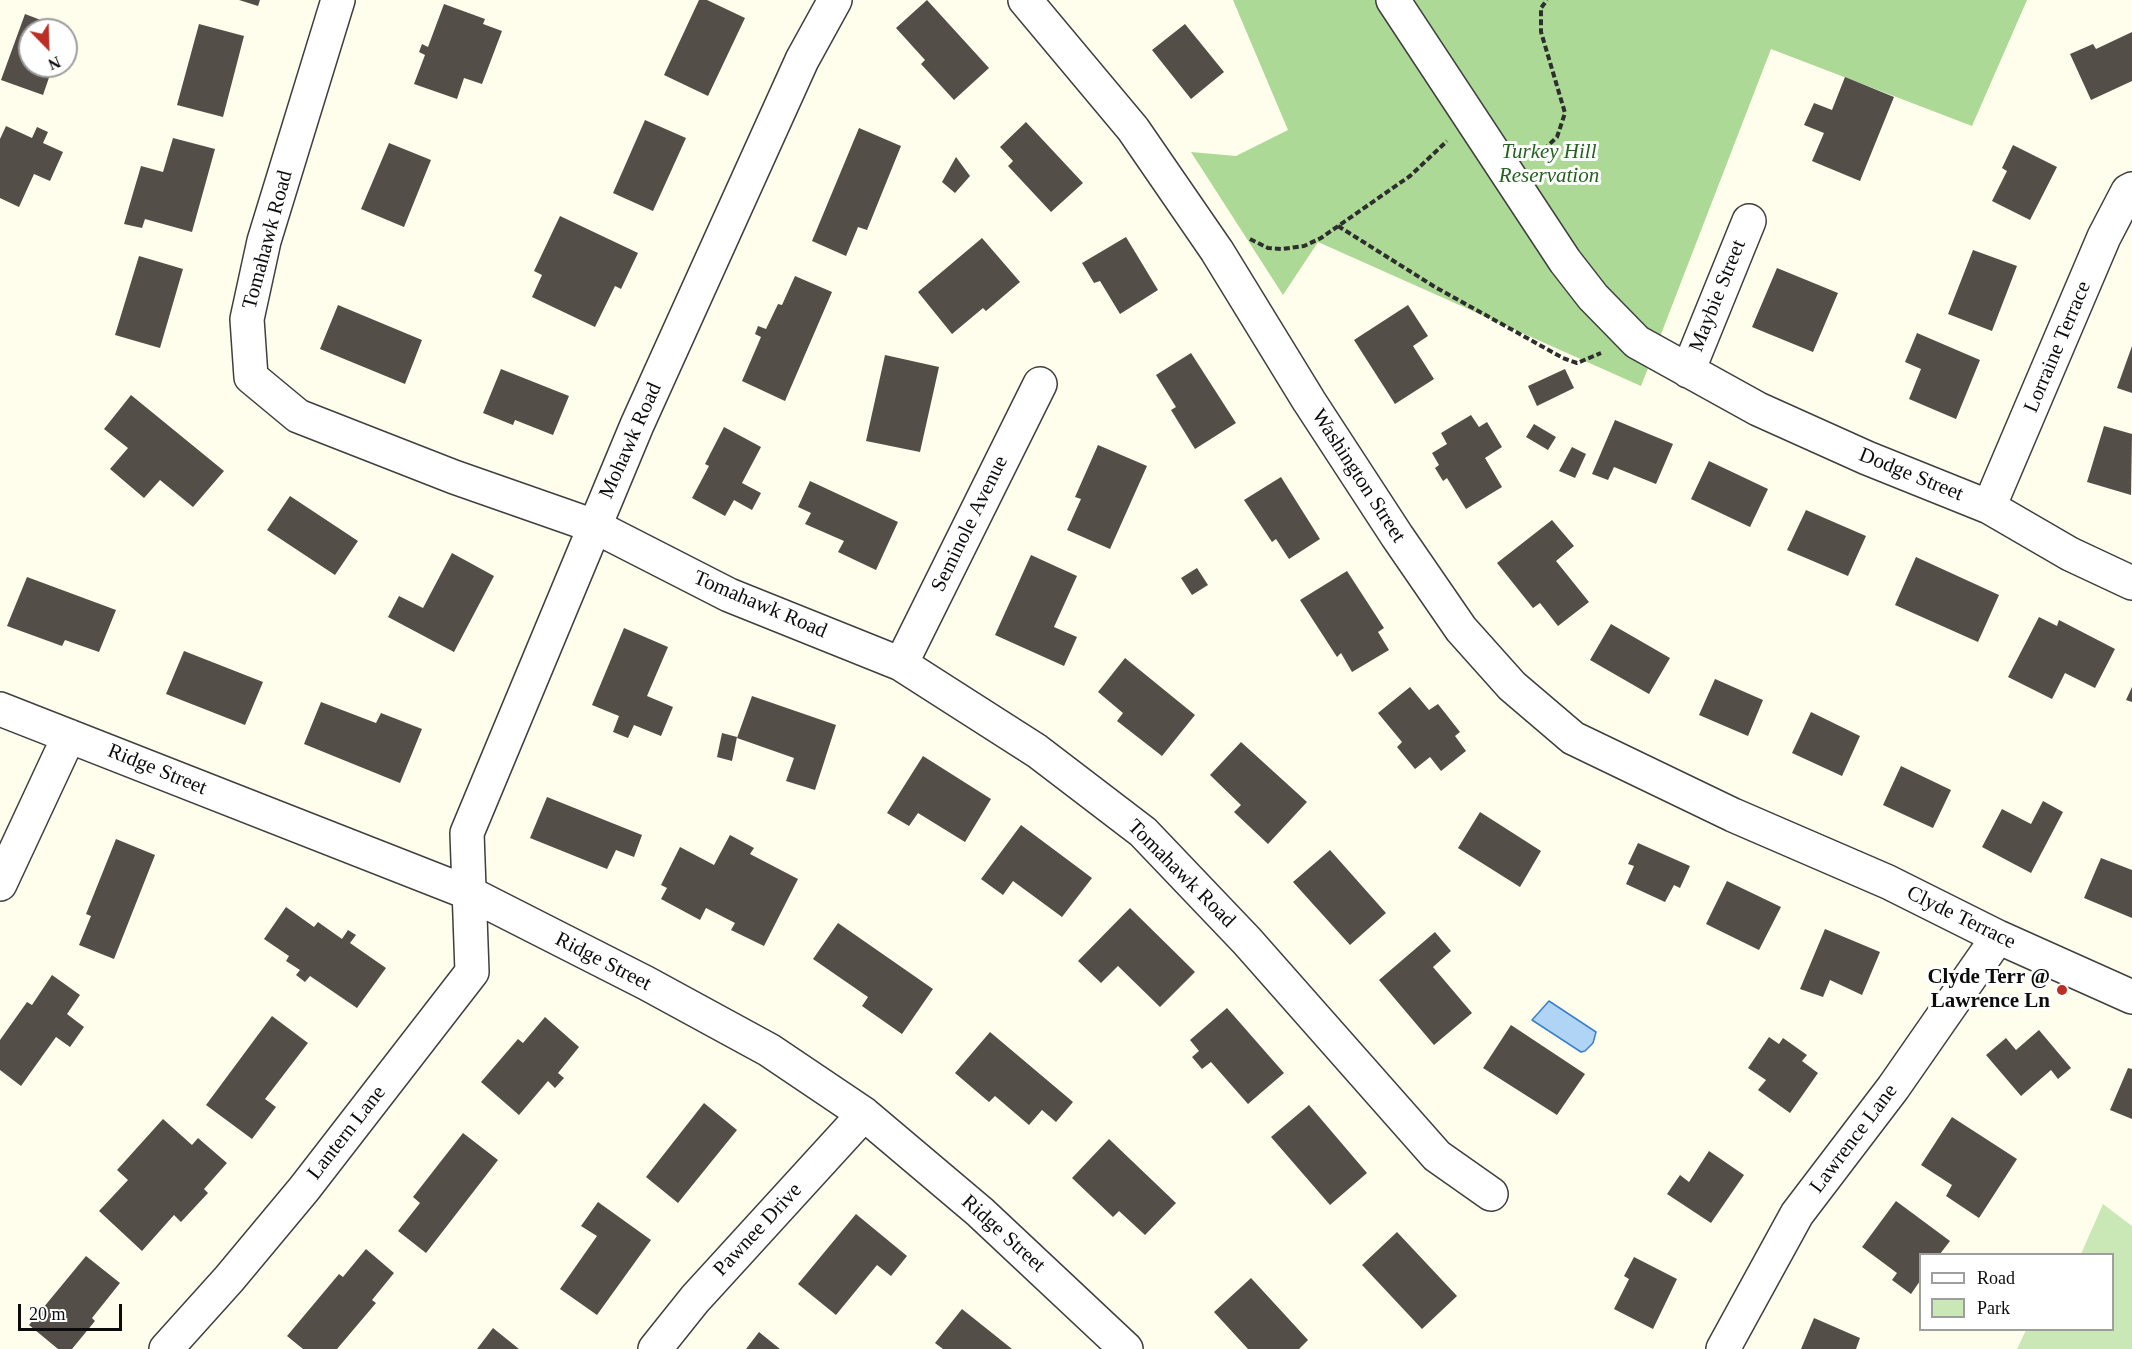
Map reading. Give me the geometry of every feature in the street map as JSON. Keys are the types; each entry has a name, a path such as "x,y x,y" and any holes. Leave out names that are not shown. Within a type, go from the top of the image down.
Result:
{"street":[{"name":"Tomahawk Road","path":"338,0 264,241 248,319 251,377 298,416 454,477 594,526 729,595 901,664 1037,751 1143,832 1247,941 1437,1156 1491,1194"},
{"name":"Mohawk Road","path":"469,893 467,833 637,425 802,60 835,0"},
{"name":"Washington Street","path":"1025,0 1133,129 1216,251 1309,401 1397,536 1461,629 1512,686 1573,738 1790,840"},
{"path":"1392,0 1472,117 1565,261 1593,297 1637,342 1688,371"},
{"name":"Lorraine Terrace","path":"1989,507 2104,237 2132,189"},
{"name":"Maybie Street","path":"1688,371 1749,221"},
{"name":"Dodge Street","path":"1688,371 1769,414 1989,507 2070,554 2132,583"},
{"name":"Seminole Avenue","path":"901,664 1040,384"},
{"name":"Ridge Street","path":"0,709 469,893 646,983 769,1050 864,1114 980,1212 1123,1348"},
{"path":"0,884 69,736"},
{"name":"Clyde Terrace","path":"1790,840 1888,882 1998,937 2132,997"},
{"name":"Lantern Lane","path":"165,1349 230,1279 304,1189 472,972 469,893"},
{"name":"Lawrence Lane","path":"1723,1349 1797,1214 1893,1088 1998,937"},
{"name":"Pawnee Drive","path":"655,1349 695,1299 864,1114"}],"path":[{"path":"1511,178 1557,137 1565,113 1541,32 1541,8 1546,0"},
{"path":"1216,251 1240,238 1253,240 1268,248 1304,246 1338,226 1410,176 1472,117"},
{"path":"1338,226 1435,287 1571,362 1585,362 1605,351 1628,333"}],"green space":[{"name":"Turkey Hill Reservation","path":"1233,0 2027,0 1972,126 1771,49 1641,386 1318,242 1283,295 1191,152 1236,156 1288,130"},
{"path":"2103,1204 2132,1226 2132,1349 2017,1349 2026,1331 2114,1331 2114,1253 2081,1253"}],"water":[{"path":"1549,1001 1596,1032 1593,1043 1585,1051 1581,1052 1532,1020"}],"building":[{"path":"239,0 260,0 258,6"},
{"path":"699,0 707,0 745,18 708,96 664,75"},
{"path":"927,0 989,68 954,100 921,64 925,60 896,28"},
{"path":"444,4 485,19 483,24 502,31 482,84 464,78 457,99 414,84 425,55 419,52 422,44 428,47"},
{"path":"25,14 36,18 24,18"},
{"path":"199,24 244,36 223,117 177,105"},
{"path":"1185,24 1224,72 1191,99 1152,50"},
{"path":"2132,32 2132,81 2091,100 2070,54 2093,44 2096,49"},
{"path":"18,33 18,78 49,78 43,95 1,80"},
{"path":"1845,77 1894,97 1860,181 1812,161 1824,133 1804,125 1814,103 1832,110"},
{"path":"645,120 686,138 653,211 613,193"},
{"path":"1026,122 1083,183 1051,212 1008,166 1013,161 1000,147"},
{"path":"6,126 32,138 37,127 48,132 43,143 63,152 50,181 34,174 19,207 0,198 0,139"},
{"path":"859,128 901,146 867,230 858,227 846,256 812,241"},
{"path":"173,138 215,149 192,232 145,219 142,228 124,224 141,166 163,172"},
{"path":"389,143 431,160 404,227 361,209"},
{"path":"2013,145 2057,167 2030,220 1992,201 2007,171 2002,168"},
{"path":"956,157 970,176 955,193 942,182"},
{"path":"560,216 638,253 621,289 615,286 595,327 532,297 542,275 534,271"},
{"path":"1126,237 1158,290 1120,314 1100,281 1094,283 1082,263"},
{"path":"982,238 1020,282 986,311 983,308 952,334 918,292"},
{"path":"1973,250 2017,266 1992,331 1948,314"},
{"path":"139,256 183,269 160,348 115,335"},
{"path":"1777,268 1838,293 1813,352 1752,327"},
{"path":"795,276 832,292 785,401 742,381 761,337 755,334 758,326 766,329 778,304 782,305"},
{"path":"338,305 422,340 405,384 320,349"},
{"path":"1408,305 1428,336 1413,346 1434,379 1395,404 1354,340"},
{"path":"1917,333 1980,360 1956,419 1909,399 1921,369 1905,362"},
{"path":"2132,346 2132,393 2117,388"},
{"path":"1191,353 1236,423 1195,449 1171,410 1176,407 1156,375"},
{"path":"885,355 939,367 920,452 866,441"},
{"path":"501,369 569,396 553,435 515,420 513,425 483,413"},
{"path":"1565,369 1574,388 1537,406 1528,386"},
{"path":"131,395 224,471 193,507 160,480 144,498 110,469 128,448 104,429"},
{"path":"1471,415 1479,427 1487,422 1502,447 1485,458 1502,487 1466,509 1447,478 1443,481 1435,468 1439,465 1432,453 1447,444 1441,433"},
{"path":"1615,420 1673,444 1656,484 1614,467 1608,480 1592,474"},
{"path":"1534,424 1556,437 1548,450 1526,437"},
{"path":"2104,426 2132,434 2131,495 2087,482"},
{"path":"724,427 761,447 742,483 761,493 752,510 734,500 725,516 692,498 709,466 705,464"},
{"path":"1098,445 1147,466 1110,549 1067,530 1081,499 1075,497"},
{"path":"1572,447 1586,454 1575,478 1559,471"},
{"path":"1709,461 1768,489 1750,527 1691,499"},
{"path":"1281,477 1320,539 1289,559 1276,539 1272,542 1244,500"},
{"path":"810,481 898,522 876,570 838,552 844,541 805,524 811,513 798,507"},
{"path":"290,496 358,541 335,575 267,530"},
{"path":"1806,510 1866,536 1848,576 1787,550"},
{"path":"1552,520 1574,546 1556,561 1589,602 1558,626 1540,603 1533,608 1497,563"},
{"path":"452,553 494,576 454,652 388,617 399,596 423,608"},
{"path":"1031,555 1077,576 1054,627 1077,637 1064,666 995,635"},
{"path":"1916,557 1999,595 1978,642 1895,605"},
{"path":"1197,568 1208,585 1192,595 1181,578"},
{"path":"1347,571 1384,628 1378,632 1389,650 1352,672 1341,653 1337,657 1300,600"},
{"path":"27,577 116,610 99,652 65,640 62,646 7,626"},
{"path":"2039,617 2057,626 2059,620 2115,649 2095,688 2065,673 2052,699 2008,677"},
{"path":"1611,624 1670,658 1649,694 1590,660"},
{"path":"624,628 668,647 647,696 673,707 661,736 634,725 628,738 613,732 619,716 592,705"},
{"path":"184,651 263,682 245,725 166,694"},
{"path":"1125,658 1195,715 1162,756 1117,721 1123,713 1098,692"},
{"path":"1715,679 1763,700 1748,736 1699,715"},
{"path":"1410,687 1429,710 1438,704 1460,732 1455,736 1466,751 1441,771 1430,757 1415,769 1397,747 1402,742 1378,713"},
{"path":"2132,687 2132,702 2126,700"},
{"path":"752,696 836,725 815,790 786,781 794,758 737,738"},
{"path":"321,702 376,723 381,713 422,729 400,783 304,744"},
{"path":"1811,712 1860,736 1842,776 1792,753"},
{"path":"722,733 737,737 732,761 717,757"},
{"path":"1241,742 1307,802 1268,844 1234,812 1241,805 1210,775"},
{"path":"923,756 991,799 965,842 918,813 909,826 887,813"},
{"path":"1901,766 1951,790 1933,828 1883,805"},
{"path":"547,797 642,835 634,857 616,850 607,869 530,838"},
{"path":"2043,801 2063,812 2031,873 1982,847 2002,809 2031,824"},
{"path":"1480,812 1541,851 1520,887 1458,848"},
{"path":"1021,825 1092,878 1062,917 1013,881 1003,895 981,879"},
{"path":"730,835 754,848 750,854 798,879 764,946 731,930 735,923 706,908 700,920 661,899 667,888 661,885 680,847 714,865"},
{"path":"116,839 155,855 114,959 79,945 91,916 86,914"},
{"path":"1638,843 1690,866 1680,888 1674,885 1665,902 1626,884 1634,866 1628,864"},
{"path":"1330,850 1386,913 1350,945 1293,882"},
{"path":"2101,858 2132,870 2132,918 2084,898"},
{"path":"1727,881 1781,907 1759,950 1706,924"},
{"path":"286,907 314,927 318,922 342,939 348,930 356,935 350,943 386,968 357,1008 310,976 305,982 296,975 300,970 286,961 289,956 264,939"},
{"path":"1130,908 1195,972 1160,1007 1118,966 1101,983 1078,961"},
{"path":"838,923 933,989 902,1034 862,1006 868,997 813,959"},
{"path":"1825,929 1880,952 1862,995 1830,980 1823,997 1800,989"},
{"path":"1435,932 1451,951 1433,967 1472,1013 1434,1045 1379,980"},
{"path":"52,975 80,995 67,1014 84,1027 70,1047 56,1037 21,1086 0,1070 0,1040 27,1002 32,1005"},
{"path":"1227,1008 1284,1073 1248,1104 1211,1062 1202,1069 1192,1057 1199,1051 1190,1040"},
{"path":"272,1016 308,1043 265,1099 276,1107 252,1139 206,1105"},
{"path":"545,1017 579,1047 558,1073 564,1078 555,1088 548,1081 519,1115 481,1082 518,1039 523,1043"},
{"path":"1511,1025 1585,1074 1557,1115 1483,1068"},
{"path":"2039,1030 2071,1068 2058,1079 2051,1070 2021,1096 1986,1055 2006,1038 2016,1050"},
{"path":"990,1032 1073,1102 1056,1122 1042,1110 1029,1125 995,1096 989,1102 955,1073"},
{"path":"1769,1037 1779,1044 1783,1038 1807,1055 1802,1061 1818,1073 1790,1113 1758,1090 1766,1080 1748,1068"},
{"path":"2128,1068 2132,1069 2132,1119 2110,1110"},
{"path":"704,1103 737,1130 678,1203 646,1177"},
{"path":"1309,1105 1367,1173 1330,1205 1271,1137"},
{"path":"1952,1117 2017,1159 1979,1218 1946,1196 1952,1185 1921,1165"},
{"path":"163,1119 192,1145 198,1138 227,1163 204,1189 208,1193 181,1222 174,1215 142,1251 99,1211 128,1180 117,1170"},
{"path":"463,1133 498,1160 426,1253 398,1231 420,1203 413,1197"},
{"path":"1109,1139 1176,1203 1145,1235 1119,1211 1113,1217 1072,1178"},
{"path":"1709,1151 1744,1175 1711,1223 1667,1194 1680,1175 1689,1182"},
{"path":"1896,1201 1950,1241 1941,1253 1919,1253 1919,1282 1911,1294 1892,1280 1897,1273 1862,1247"},
{"path":"598,1202 651,1240 597,1315 560,1289 597,1236 581,1226"},
{"path":"856,1214 907,1256 891,1276 877,1265 836,1315 798,1284"},
{"path":"1397,1232 1457,1296 1422,1329 1362,1265"},
{"path":"366,1249 394,1273 372,1300 376,1303 337,1349 303,1349 287,1336 339,1274 343,1277"},
{"path":"86,1256 120,1283 92,1318 95,1321 72,1349 58,1349 29,1325"},
{"path":"1634,1257 1677,1279 1653,1329 1614,1309 1629,1279 1624,1276"},
{"path":"1251,1278 1308,1340 1299,1349 1248,1349 1214,1312"},
{"path":"962,1309 1012,1349 943,1349 935,1343"},
{"path":"1814,1318 1860,1338 1856,1349 1801,1349"},
{"path":"493,1328 519,1349 477,1349"},
{"path":"759,1332 780,1349 746,1349"}],"place":[{"name":"Clyde Terr @ Lawrence Ln","path":"2062,990"}]}
